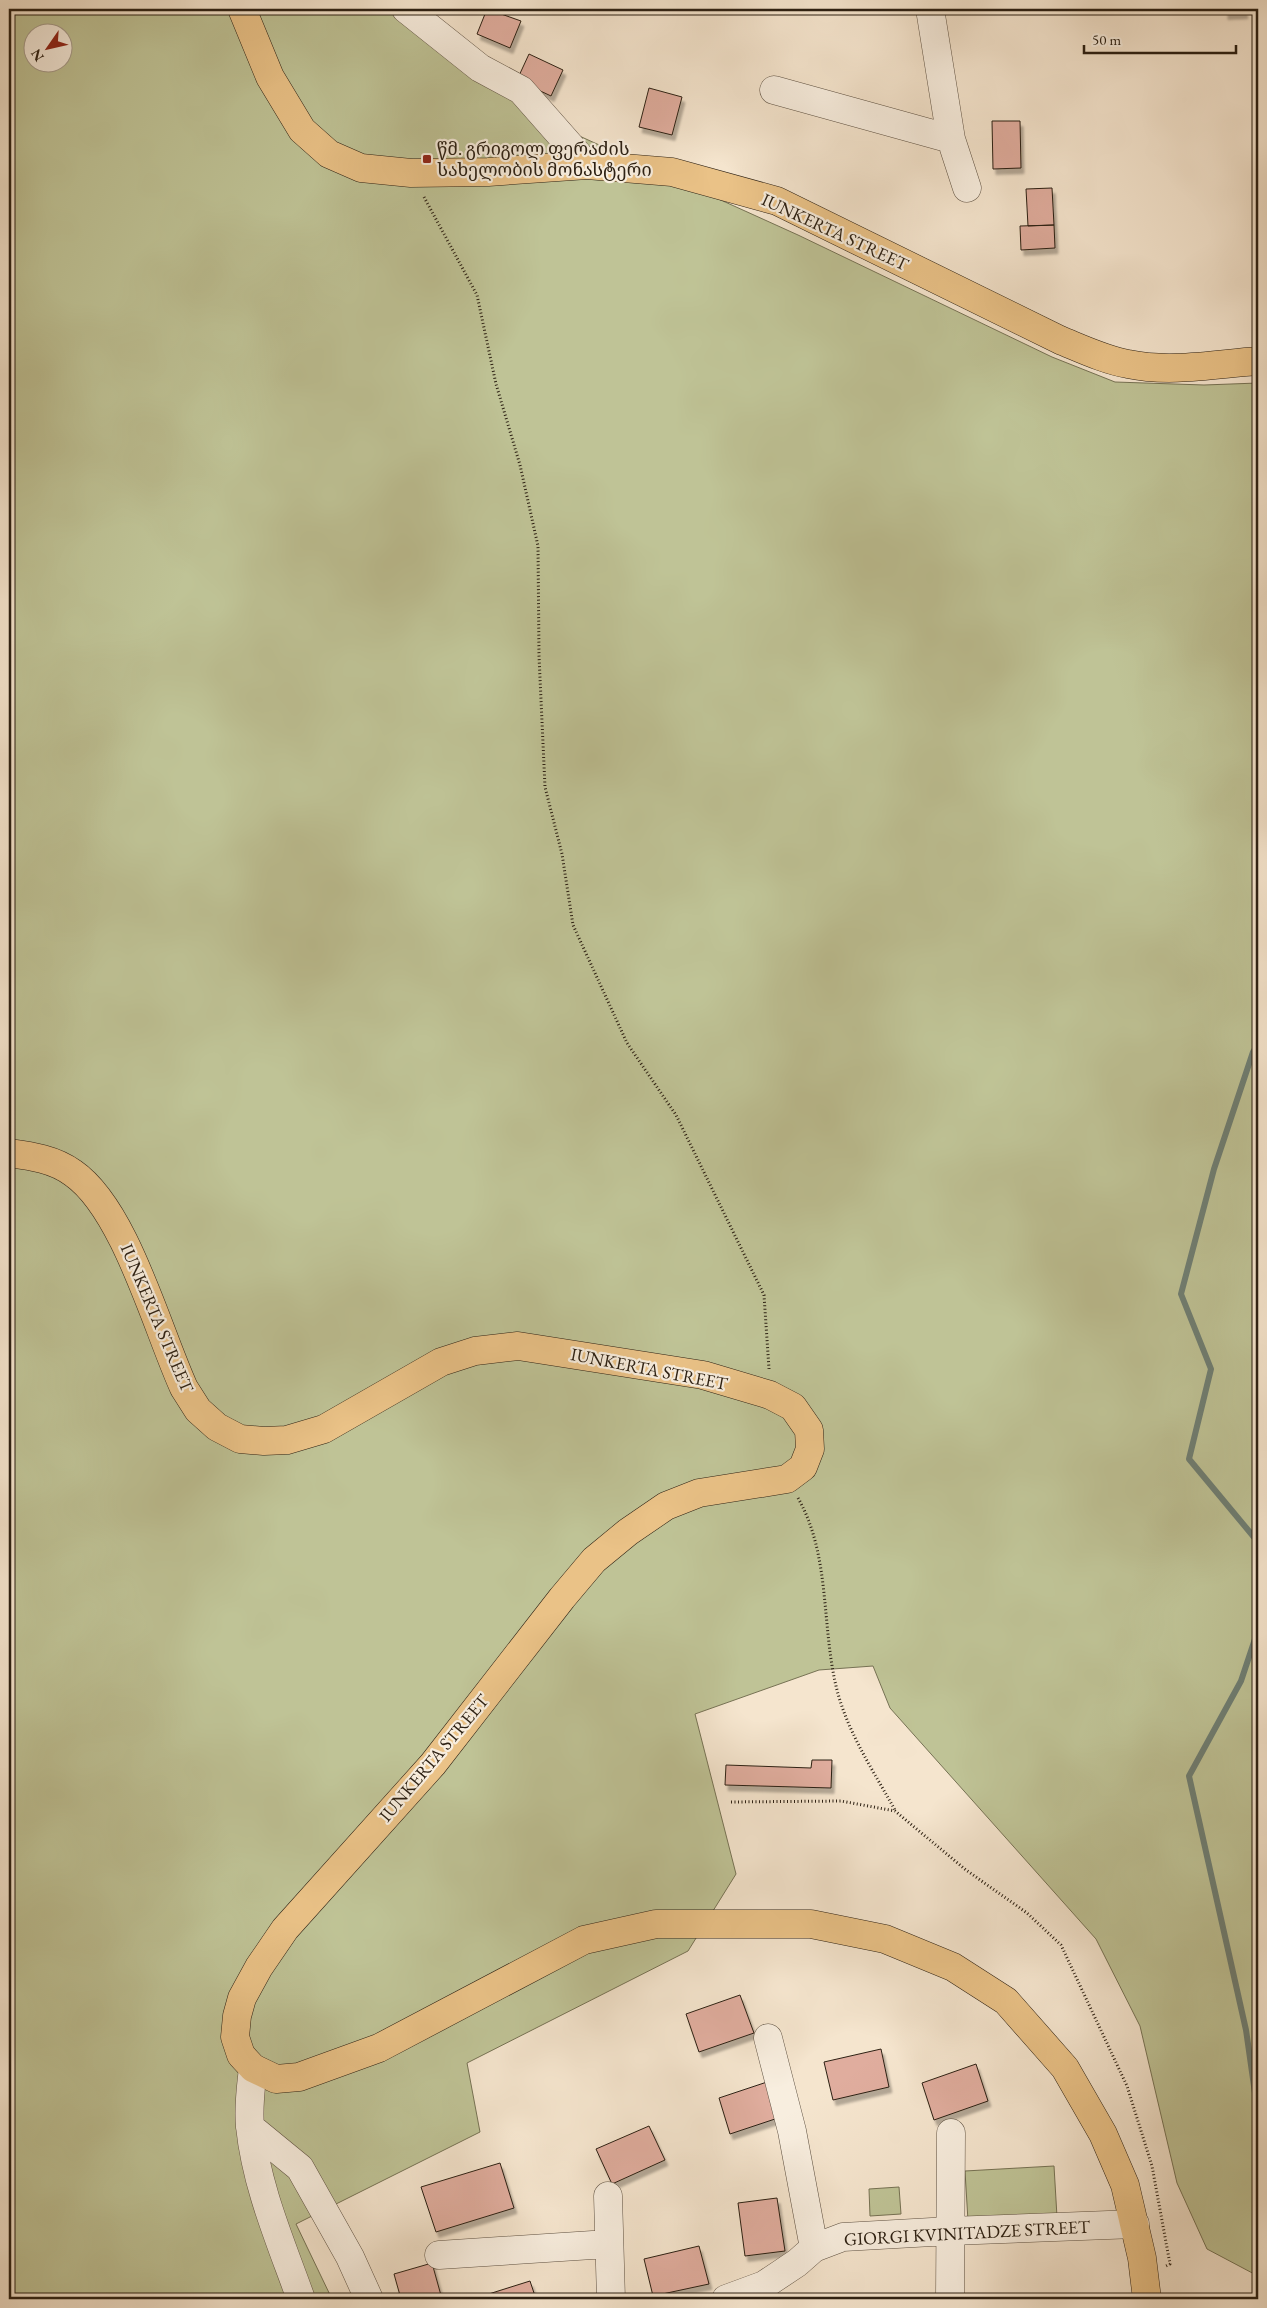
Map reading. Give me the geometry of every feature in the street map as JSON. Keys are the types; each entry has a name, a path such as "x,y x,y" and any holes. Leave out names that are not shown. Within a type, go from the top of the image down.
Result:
{"main road":[{"name":"IUNKERTA STREET","path":"242,9 270,78 302,130 329,154 362,168 411,173 488,172 587,165 672,172 777,201 1060,340 1095,354 1128,364 1166,368 1258,362"},
{"name":"IUNKERTA STREET","path":"9,1153 41,1158 74,1173 94,1193 120,1231 170,1357 193,1403 217,1427 240,1439 287,1440 324,1429 441,1362 475,1351 518,1346 703,1375 770,1395 793,1408 809,1430 810,1450 803,1467 787,1479 699,1493 666,1506 628,1532 594,1560 432,1764 285,1928 259,1967 242,1998 237,2016 235,2037 241,2055 253,2068 276,2079 299,2077 379,2048 584,1940 656,1924 811,1924 885,1939 953,1967 1006,2001 1065,2068 1103,2134 1125,2184 1135,2224 1147,2299"}],"street":[{"path":"406,9 480,68 521,90 587,165"},
{"path":"930,9 951,139 967,188"},
{"path":"774,90 951,139"},
{"path":"768,2038 792,2132 814,2248"},
{"path":"253,2068 249,2102 250,2126 266,2204 301,2299"},
{"path":"250,2126 300,2168 350,2257 369,2299"},
{"path":"950,2299 951,2133"},
{"path":"608,2196 611,2299"},
{"name":"GIORGI KVINITADZE STREET","path":"726,2299 764,2285 797,2263 814,2248 843,2237 1135,2224"},
{"path":"439,2254 608,2244"}],"path":[{"path":"411,173 477,296 496,384 520,465 538,546 539,656 544,787 562,854 573,925 627,1043 676,1115 764,1296 770,1395"},
{"path":"787,1479 808,1517 820,1564 837,1690 848,1723 895,1811"}],"green space":[{"path":"9,9 388,9 544,120 798,235 1052,357 1115,382 1204,385 1258,383 1258,2276 1207,2249 1177,2183 1140,2026 1096,1939 890,1708 873,1666 819,1670 695,1714 736,1874 688,1951 467,2063 480,2132 296,2224 332,2299 9,2299"},
{"path":"1054,2166 1057,2217 968,2221 965,2171"},
{"path":"899,2187 901,2214 870,2216 869,2189"}],"building":[{"path":"487,9 521,21 510,48 477,34"},
{"path":"1225,9 1244,9 1245,13 1225,14"},
{"path":"529,54 563,70 551,96 517,80"},
{"path":"649,88 682,97 672,135 639,127"},
{"path":"992,121 1020,121 1021,168 993,169"},
{"path":"1052,188 1054,225 1028,226 1026,189"},
{"path":"1054,225 1055,248 1021,250 1020,226"},
{"path":"812,1760 832,1760 831,1788 725,1785 726,1765 811,1768"},
{"path":"740,1995 754,2033 699,2052 686,2014"},
{"path":"881,2049 889,2087 833,2100 824,2062"},
{"path":"976,2064 988,2101 934,2120 922,2083"},
{"path":"773,2080 784,2116 730,2134 719,2098"},
{"path":"649,2126 665,2160 612,2184 596,2149"},
{"path":"500,2163 514,2208 436,2232 421,2187"},
{"path":"777,2198 785,2251 745,2256 738,2203"},
{"path":"699,2246 709,2284 653,2296 644,2259"},
{"path":"432,2263 442,2299 401,2299 394,2274"},
{"path":"530,2281 536,2299 476,2299 476,2298"}],"waterway":[{"path":"1258,1044 1253,1052 1214,1169 1181,1294 1211,1369 1189,1459 1258,1542"},
{"path":"1258,1630 1241,1681 1189,1776 1246,2030 1258,2114"}],"place":[{"name":"წმ. გრიგოლ ფერაძის სახელობის მონასტერი","path":"427,159"}]}
